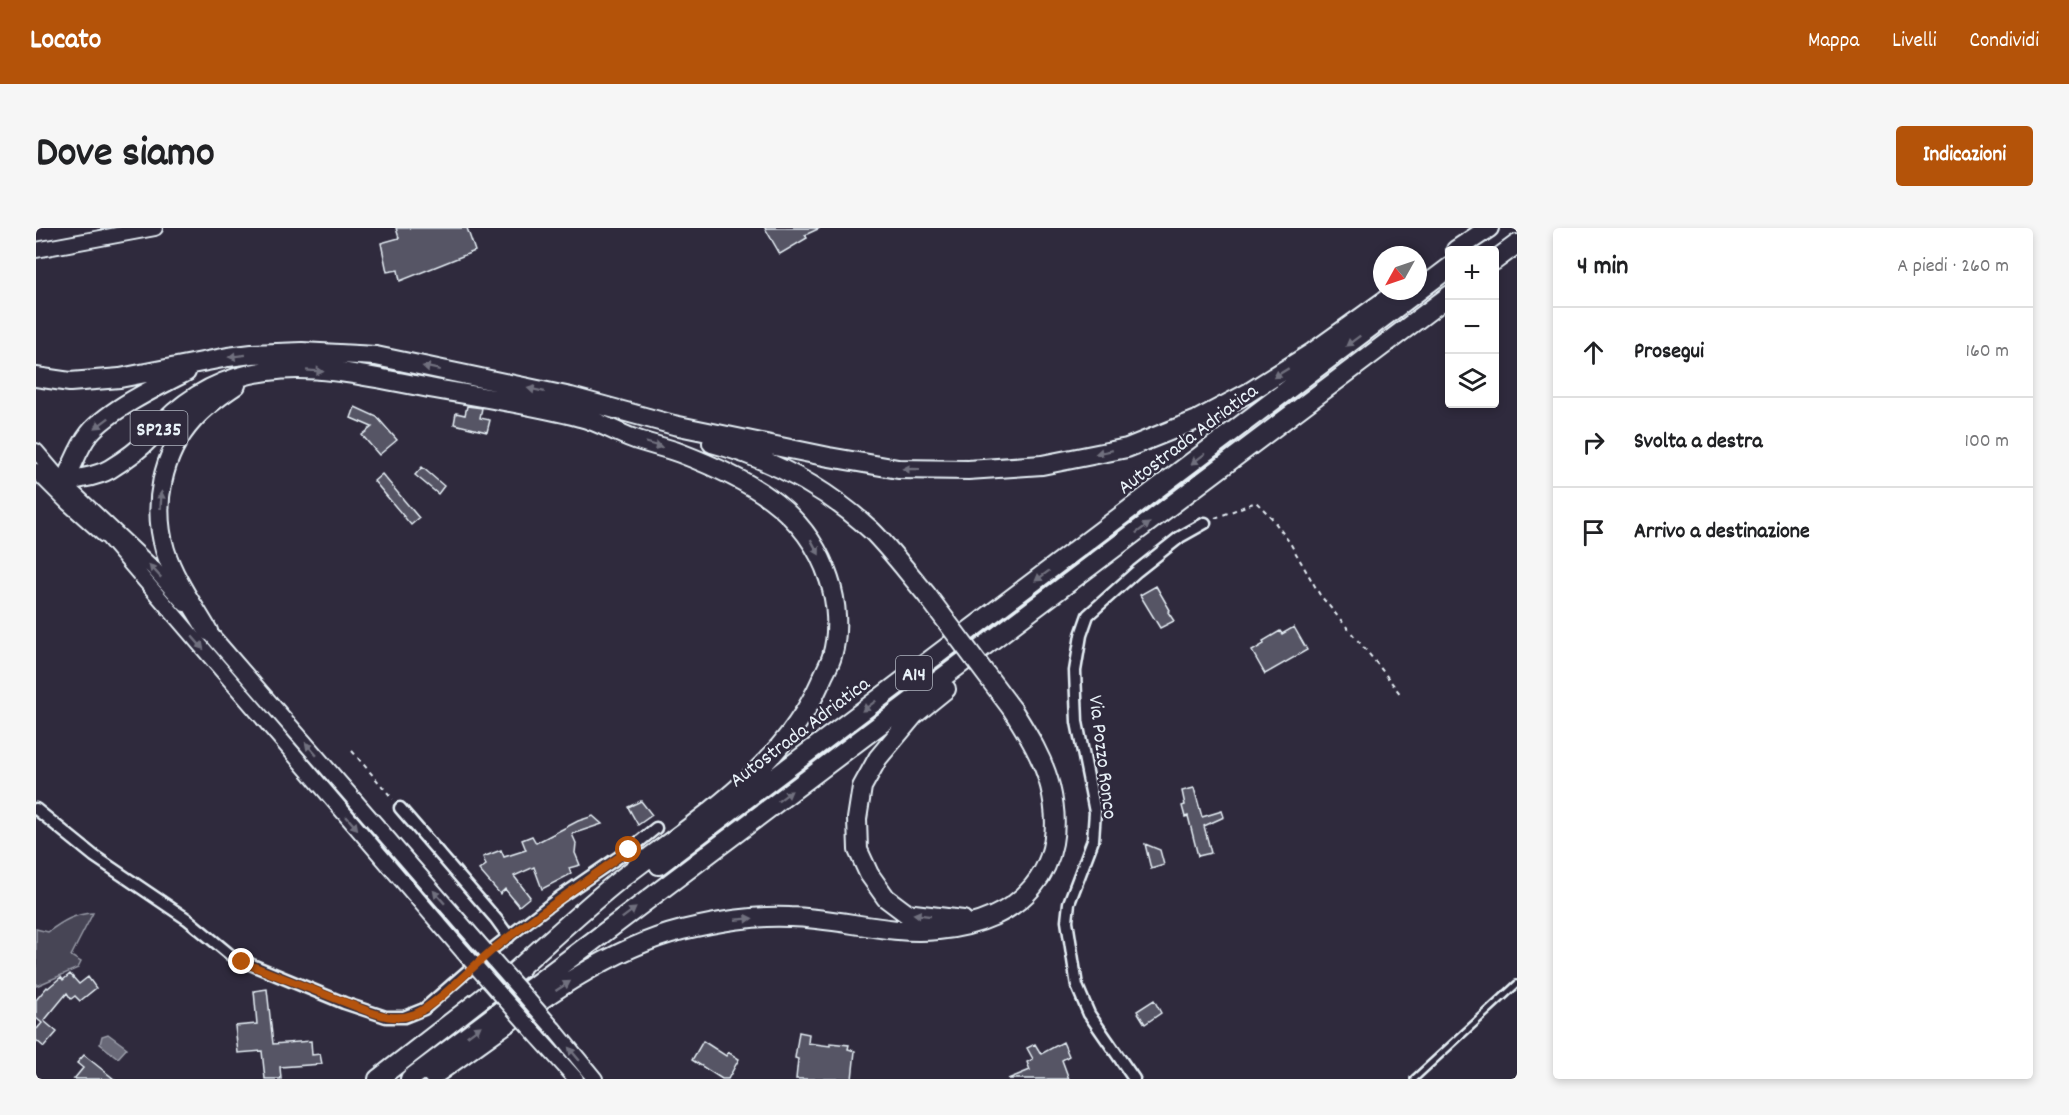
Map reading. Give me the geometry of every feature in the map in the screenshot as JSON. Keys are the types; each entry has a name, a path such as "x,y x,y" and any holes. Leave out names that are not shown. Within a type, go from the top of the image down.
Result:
{"highway":[{"path":"1462,246 1489,228"},
{"path":"1477,246 1501,228"},
{"path":"1499,257 1517,244"},
{"path":"1427,270 1445,258"},
{"name":"Autostrada Adriatica","path":"378,1079 512,974 868,708 1445,270"},
{"name":"Autostrada Adriatica","path":"410,1079 1445,299"},
{"path":"36,377 50,380 89,381 120,378 252,354 302,352 375,356 571,397 674,425 898,469 968,470 1042,465 1127,447 1197,420 1248,393 1313,352 1385,300"},
{"name":"SP235","path":"64,484 79,448 91,431 146,393 207,362"},
{"path":"208,631 175,575 165,549 161,525 161,487 170,455 193,420 218,398 256,373 269,370 297,370 356,376 671,431"},
{"name":"SP235","path":"64,484 96,476 110,468 147,442 163,423 198,394 225,381 256,373"},
{"path":"429,1079 578,977 619,953 679,931 741,919 790,917 901,932 940,930 980,922 1001,912 1024,896 1042,875 1051,857 1054,808 1049,783 1034,744 1012,708 926,594 873,532 838,502 766,461 571,397"},
{"path":"512,974 609,888 750,779 778,750 801,720 818,688 832,656 835,633 832,589 824,564 811,540 793,517 760,490 732,475 677,452 631,438 584,417"},
{"path":"980,922 906,913 886,898 869,874 858,850 857,819 862,787 878,758 914,716 1121,544"}],"main road":[{"path":"36,250 155,228"},
{"path":"36,451 463,952 576,1079"},
{"path":"36,471 107,537"},
{"path":"64,484 154,569 595,1079"}],"street":[{"name":"Via Pozzo Ronco","path":"1134,1079 1089,1014 1077,986 1067,921 1069,903 1093,840 1095,812 1077,722 1075,671 1081,635 1088,615 1137,571 1180,537 1205,523"},
{"path":"400,808 509,937"},
{"path":"36,809 101,861 187,919 233,957 344,1003 386,1017 404,1017 424,1009 560,897 612,862 656,828"}],"lane":[{"path":"1414,1079 1517,984"}],"path":[{"path":"1205,523 1256,502 1271,517 1290,543 1320,595 1401,695"},
{"path":"352,751 400,808"}],"shaded area":[{"path":"93,913 71,956 81,962 78,968 36,986 36,929 48,932 69,919"}],"water":[{"path":"108,1034 127,1048 118,1058 100,1044 102,1036"}],"building":[{"path":"396,228 467,228 475,251 400,281 398,270 387,272 381,243 399,238"},
{"path":"765,228 820,228 805,235 807,238 780,254"},
{"path":"467,406 482,408 480,418 490,420 487,432 454,424 456,413 465,415"},
{"path":"355,407 377,417 397,440 379,455 362,435 372,427 351,418"},
{"path":"422,467 444,486 438,494 415,475"},
{"path":"382,474 419,518 411,525 374,481"},
{"path":"1156,586 1174,621 1160,628 1140,595"},
{"path":"1294,627 1307,650 1265,674 1252,651 1280,631 1282,634"},
{"path":"1194,788 1202,817 1222,811 1224,817 1204,826 1211,853 1198,856 1188,816 1185,817 1182,806 1185,805 1182,791"},
{"path":"641,801 652,815 638,825 628,807"},
{"path":"593,816 602,824 572,834 576,843 575,853 580,865 569,868 571,874 542,889 534,867 514,876 530,897 519,906 505,889 500,894 479,870 486,865 483,857 501,850 504,857 526,850 522,840 532,836 536,843 578,821"},
{"path":"1145,844 1160,850 1164,865 1151,869"},
{"path":"70,974 79,984 88,977 96,988 80,1001 75,996 71,999 67,993 44,1021 57,1032 44,1047 36,1040 36,1030 42,1023 36,1018 36,1000 47,987 61,977 63,980"},
{"path":"267,989 273,1044 311,1041 312,1055 320,1054 322,1064 280,1067 281,1079 265,1079 262,1051 238,1053 235,1026 257,1024 254,991"},
{"path":"1154,1000 1161,1013 1145,1024 1137,1011"},
{"path":"799,1032 809,1034 808,1043 830,1046 830,1043 849,1045 848,1049 855,1051 852,1079 796,1079 798,1059 795,1058"},
{"path":"703,1041 726,1056 728,1052 739,1059 728,1079 722,1079 692,1060"},
{"path":"1063,1042 1069,1056 1062,1060 1069,1079 1008,1079 1030,1070 1027,1062 1033,1059 1027,1048 1035,1044 1041,1054"},
{"path":"84,1055 114,1079 74,1079 83,1068 77,1063"}],"route":[{"path":"242,962 370,1012 386,1017 404,1017 424,1009 495,947 560,897 629,850"}]}
